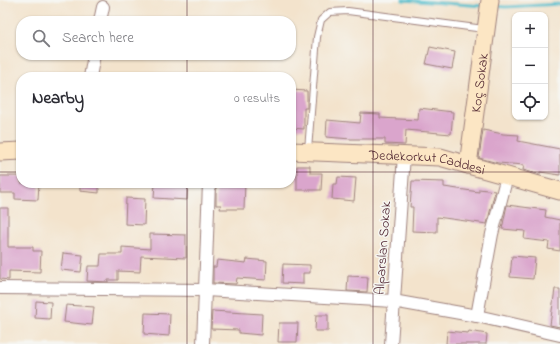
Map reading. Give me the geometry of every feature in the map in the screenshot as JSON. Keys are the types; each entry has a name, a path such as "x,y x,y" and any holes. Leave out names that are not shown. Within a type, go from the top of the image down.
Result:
{"street":[{"path":"101,16 103,7"},
{"name":"Koç Sokak","path":"468,165 488,14"},
{"path":"91,72 93,60"},
{"path":"0,152 16,151"},
{"name":"Dedekorkut Caddesi","path":"296,151 440,157 560,191"},
{"name":"Alparslan Sokak","path":"391,344 404,155"},
{"path":"477,316 492,234 507,176"},
{"path":"203,344 209,188"},
{"path":"0,288 205,290 393,301 477,316 560,335"}],"lane":[{"path":"308,152 317,37 321,20 330,12 348,11 488,14"}],"building":[{"path":"430,47 455,52 452,69 426,64"},
{"path":"296,90 307,91 307,108 304,108 304,129 296,128"},
{"path":"419,108 453,112 451,134 406,130 405,145 385,144 385,139 326,137 327,120 360,123 361,113 380,114 380,118 418,120"},
{"path":"483,130 503,134 519,135 518,141 560,149 560,175 540,172 540,175 523,170 524,165 498,163 479,158"},
{"path":"297,166 310,166 310,173 322,173 321,190 297,190"},
{"path":"0,176 16,176 16,188 39,188 38,200 15,199 15,193 0,193"},
{"path":"338,177 356,178 354,201 332,199 333,184 337,184"},
{"path":"412,181 444,182 444,187 479,192 479,189 495,191 487,224 437,217 437,232 412,231 413,207 410,207"},
{"path":"80,188 99,188 99,193 80,191"},
{"path":"155,188 188,188 187,200 154,198"},
{"path":"216,188 245,188 244,209 220,209 221,205 216,205"},
{"path":"126,198 145,199 144,225 125,224"},
{"path":"507,205 546,210 545,217 560,220 560,251 548,249 549,242 524,239 525,231 502,229"},
{"path":"0,208 8,208 8,247 33,247 33,251 41,251 40,272 9,271 9,280 0,279"},
{"path":"150,234 186,235 186,258 141,256 140,272 118,271 118,280 108,280 108,282 87,281 88,266 100,266 101,254 122,254 122,247 150,249"},
{"path":"63,253 83,255 81,272 61,270"},
{"path":"512,256 535,258 533,279 510,277"},
{"path":"247,259 267,261 266,280 237,278 236,284 213,283 213,267 216,267 217,260 246,263"},
{"path":"283,264 310,265 310,273 303,273 303,284 282,283"},
{"path":"348,276 368,277 367,292 347,291"},
{"path":"555,289 560,289 560,327 550,325"},
{"path":"36,301 51,302 50,319 35,318"},
{"path":"66,305 94,307 92,325 64,322"},
{"path":"212,311 262,314 261,335 239,333 239,330 211,329"},
{"path":"145,313 170,314 169,336 144,334"},
{"path":"316,315 328,315 328,331 315,331"},
{"path":"279,323 298,323 297,342 278,342"},
{"path":"447,331 468,333 469,331 487,334 486,344 446,344"}],"waterway":[{"path":"403,0 484,6"},
{"path":"494,6 505,7 560,4"}]}
